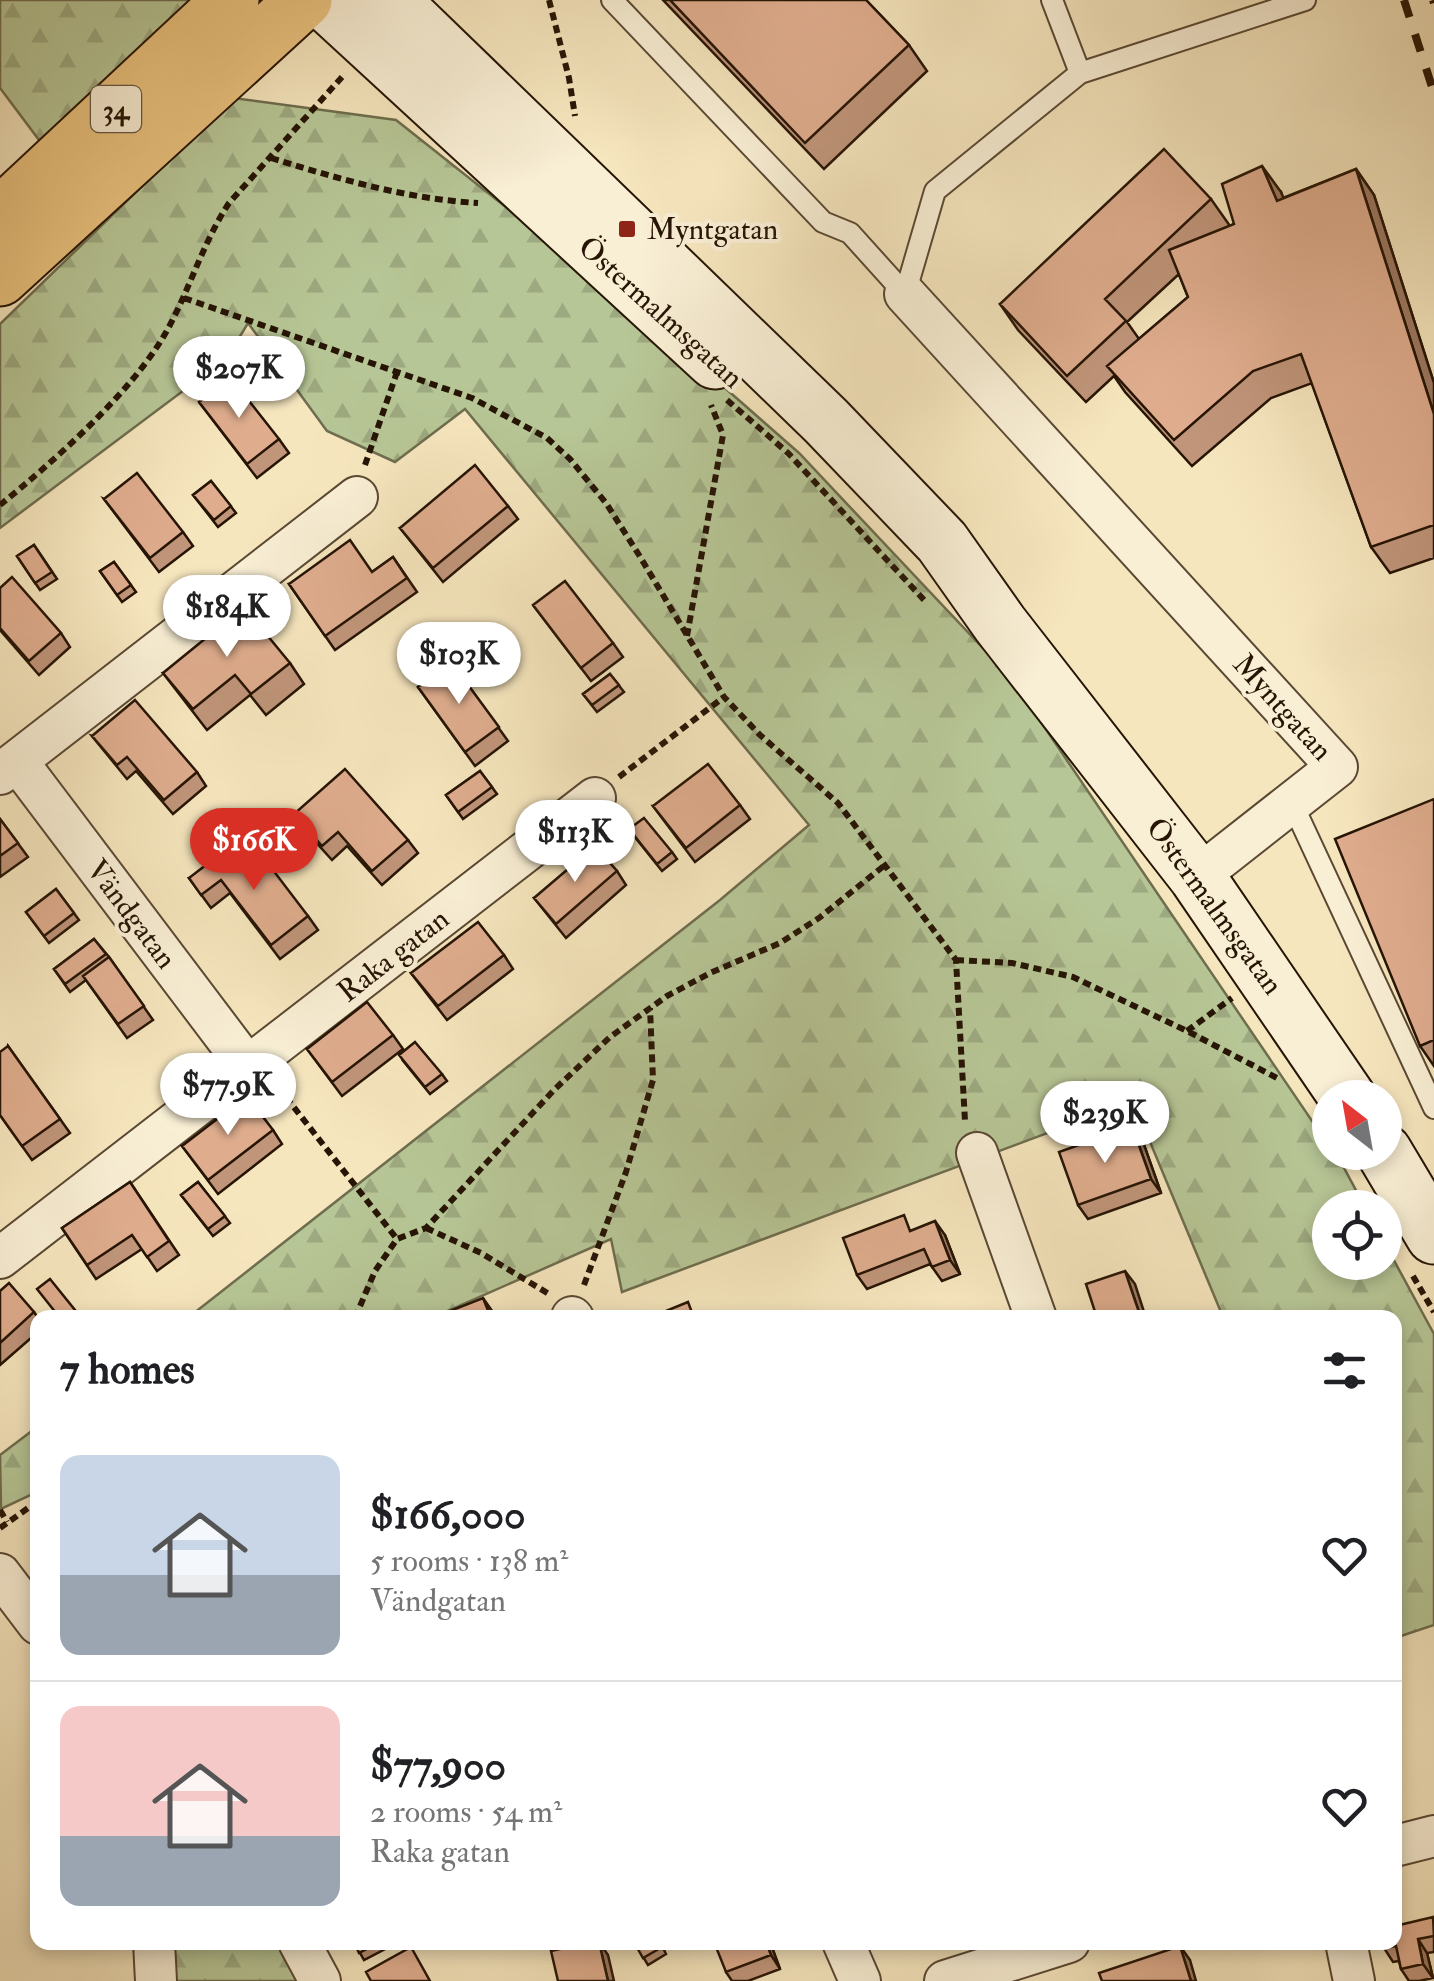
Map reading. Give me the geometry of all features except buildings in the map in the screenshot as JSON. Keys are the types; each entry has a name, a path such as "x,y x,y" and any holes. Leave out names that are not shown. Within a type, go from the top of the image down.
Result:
{"main road":[{"name":"34","path":"0,216 232,0"},
{"name":"34","path":"0,278 304,0"},
{"name":"Östermalmsgatan","path":"322,0 650,304 806,442 924,562 1000,624"},
{"name":"Östermalmsgatan","path":"391,0 902,497 942,542 1000,624 1197,877 1336,1080"},
{"path":"1395,1170 1434,1236"}],"street":[{"name":"Myntgatan","path":"905,294 1338,767 1197,877"},
{"name":"Vändgatan","path":"248,1067 8,768 357,497"},
{"name":"Raka gatan","path":"0,1258 595,798"},
{"path":"977,1153 1033,1310"},
{"path":"0,1574 30,1613"},
{"path":"1402,1844 1434,1836"},
{"path":"154,1950 156,1981"},
{"path":"304,1950 320,1981"},
{"path":"847,1950 860,1981"},
{"path":"945,1981 1044,1950"},
{"path":"1348,1950 1354,1981"}],"lane":[{"path":"612,0 823,222 850,234 905,294"},
{"path":"1052,0 1080,73"},
{"path":"905,294 935,191 1080,73 1306,0"},
{"path":"1292,803 1434,1108"}],"path":[{"path":"549,0 569,78 578,134"},
{"path":"0,505 34,478 138,371 164,338 216,222 353,65"},
{"path":"270,158 406,194 480,203"},
{"path":"184,298 472,398 548,438 570,459 606,504 724,697 760,735 838,803 956,960 961,1082 966,1122 977,1153"},
{"path":"357,497 367,454 396,372"},
{"path":"717,392 788,453 928,604"},
{"path":"688,636 723,435 710,398"},
{"path":"595,798 724,697"},
{"path":"358,1310 375,1271 397,1240 426,1228 554,1090 610,1037 710,972 780,943 820,918 886,865"},
{"path":"956,960 1012,963 1073,977 1188,1031 1283,1082"},
{"path":"1228,988 1234,997"},
{"path":"576,1310 626,1172 653,1080 650,1008"},
{"path":"248,1067 267,1073 397,1240"},
{"path":"426,1228 481,1253 554,1296 567,1310"},
{"path":"0,1510 3,1525 30,1506"}],"green space":[{"path":"0,0 195,0 45,148 0,88"},
{"path":"233,98 396,120 643,316 799,453 1011,678 1312,1121 1312,1170 1345,1170 1356,1190 1312,1190 1312,1280 1402,1280 1402,1275 1434,1334 1434,1625 1402,1636 1402,1310 1220,1310 1133,1101 622,1292 611,1239 450,1310 198,1310 720,900 809,825 465,409 395,462 327,431 248,323 227,358 0,528 0,324"},
{"path":"30,1432 30,1495 1,1509 0,1455"},
{"path":"153,1950 311,1950 327,1981 155,1981"}],"railway":[{"path":"1404,0 1434,93"}],"place":[{"name":"Myntgatan","path":"627,229"}]}
